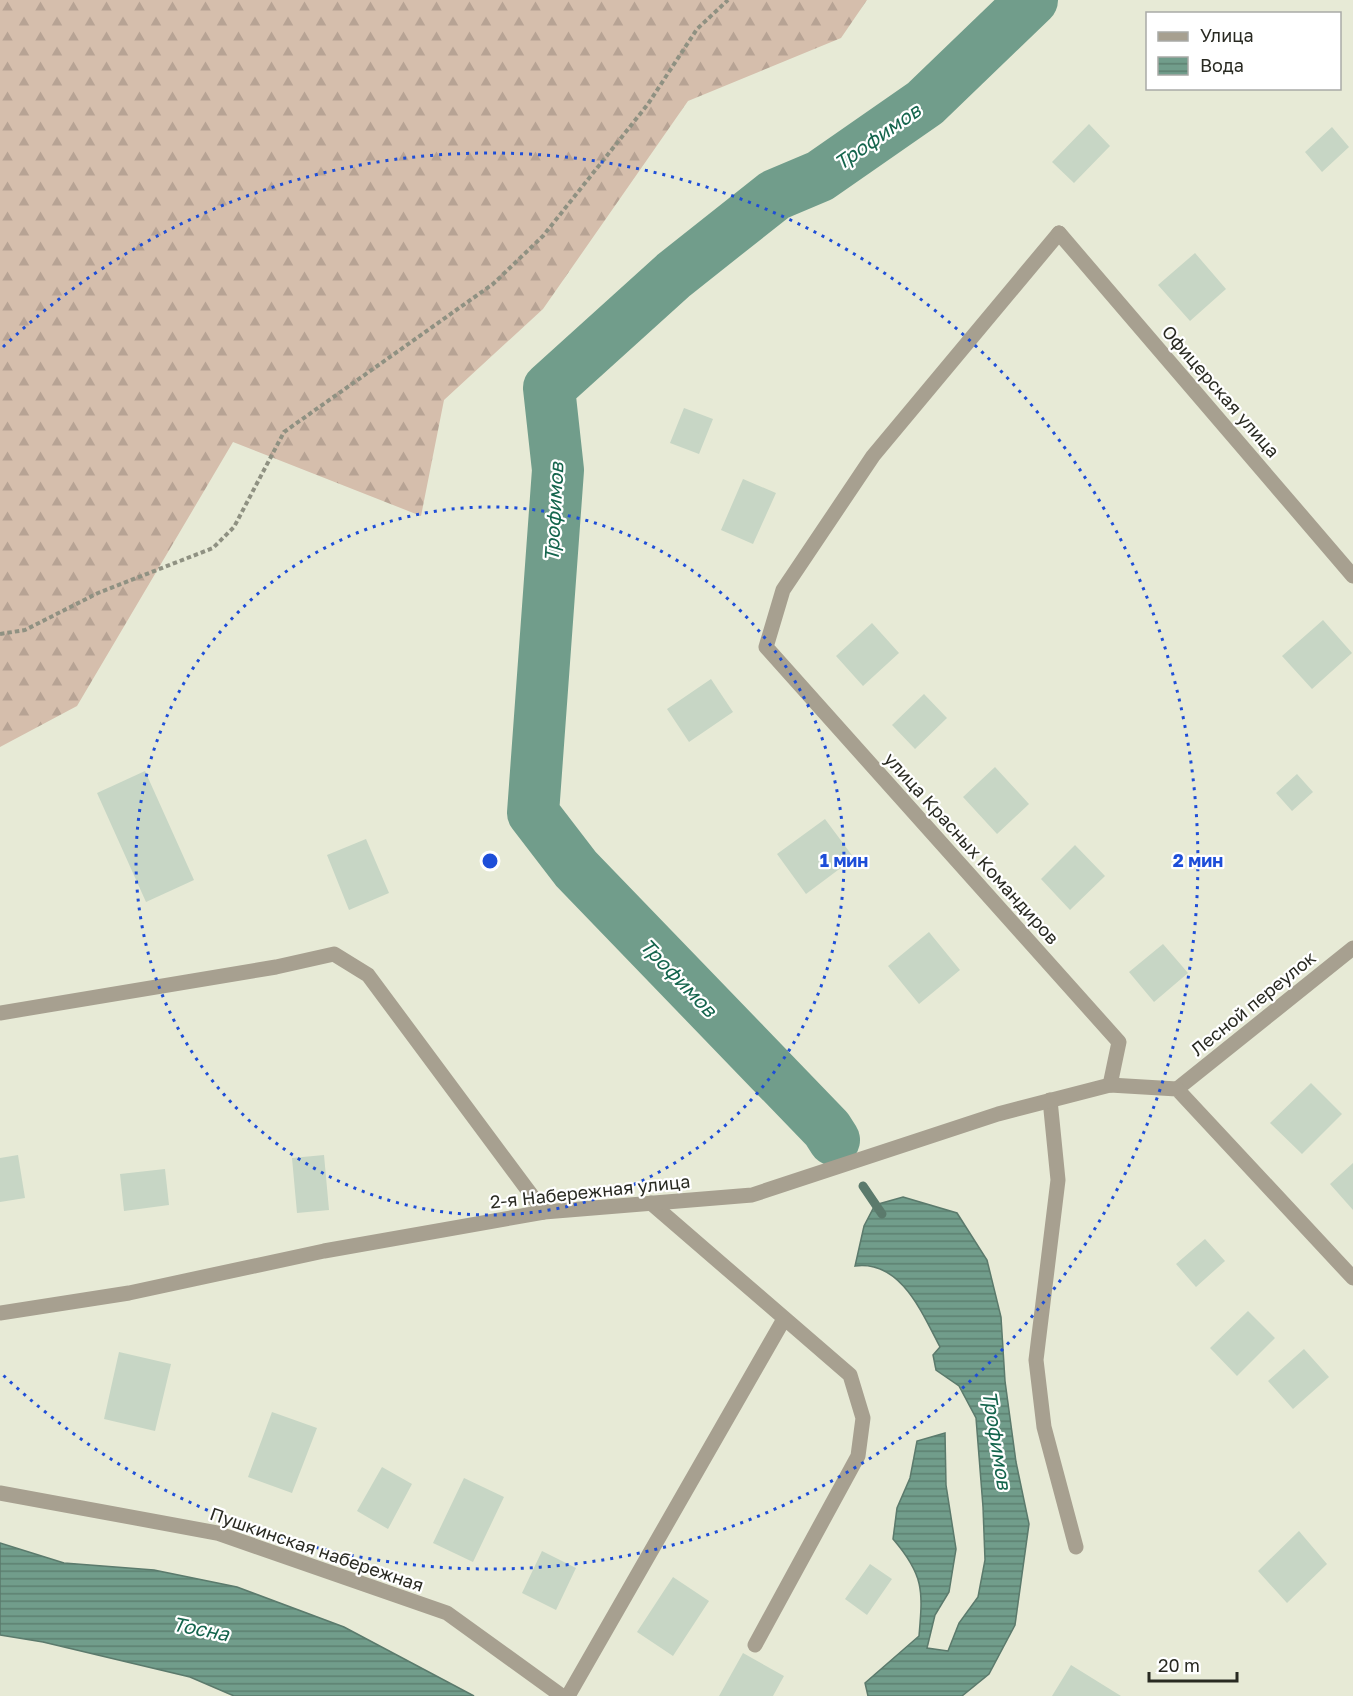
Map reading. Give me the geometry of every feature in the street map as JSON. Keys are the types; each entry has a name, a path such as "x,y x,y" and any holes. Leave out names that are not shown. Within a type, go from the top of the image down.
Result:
{"street":[{"name":"Офицерская улица","path":"766,647 783,590 873,456 1059,233 1353,576"},
{"name":"улица Красных Командиров","path":"766,647 1119,1042 1110,1085"},
{"name":"Лесной переулок","path":"1177,1089 1353,948"},
{"path":"0,1012 276,967 334,954 368,975 544,1212"},
{"name":"2-я Набережная улица","path":"0,1313 129,1293 324,1251 544,1212 752,1195 998,1114 1110,1085 1177,1089"},
{"path":"1177,1089 1353,1278"},
{"path":"1050,1101 1058,1180 1036,1360 1044,1428 1076,1547"},
{"path":"651,1203 850,1375 863,1418 858,1456 755,1645"},
{"path":"568,1696 784,1319"},
{"name":"Пушкинская набережная","path":"0,1492 216,1533 447,1613 562,1696"}],"path":[{"path":"0,634 25,630 98,593 213,548 234,526 284,432 493,284 535,244 648,104 697,29 729,0"}],"green space":[{"path":"0,0 867,0 841,38 688,101 543,309 444,400 421,516 233,442 77,706 0,747"}],"water":[{"path":"903,1197 957,1213 987,1260 1001,1317 1005,1381 1016,1462 1029,1524 1015,1625 989,1674 962,1696 868,1696 865,1683 919,1636 921,1595 919,1584 911,1563 893,1539 897,1508 910,1478 917,1441 945,1433 946,1485 956,1549 949,1592 935,1615 927,1648 948,1651 959,1623 978,1597 985,1560 976,1418 959,1386 936,1370 933,1355 940,1347 926,1319 908,1292 885,1271 871,1266 855,1266 864,1226 875,1205"},
{"name":"Тосна","path":"0,1543 64,1563 154,1570 237,1587 344,1627 474,1696 234,1696 190,1677 43,1642 0,1635"}],"building":[{"path":"1089,124 1110,146 1074,183 1052,162"},
{"path":"1332,127 1349,147 1322,172 1305,152"},
{"path":"1195,253 1226,289 1190,321 1158,285"},
{"path":"684,408 713,419 699,454 670,443"},
{"path":"743,479 776,493 753,544 721,530"},
{"path":"1323,620 1352,653 1312,689 1282,656"},
{"path":"872,623 899,653 863,686 836,656"},
{"path":"711,679 733,712 689,742 667,709"},
{"path":"924,694 947,718 915,749 892,725"},
{"path":"995,767 1029,804 997,834 963,797"},
{"path":"145,771 194,880 146,902 97,793"},
{"path":"1297,774 1313,792 1292,811 1276,793"},
{"path":"825,819 854,858 806,894 777,854"},
{"path":"366,839 389,893 349,910 327,855"},
{"path":"1075,845 1105,876 1070,910 1041,879"},
{"path":"929,932 960,970 919,1004 888,966"},
{"path":"1163,944 1188,973 1154,1002 1129,972"},
{"path":"1311,1083 1342,1114 1302,1154 1270,1123"},
{"path":"18,1155 25,1198 0,1202 0,1158"},
{"path":"324,1155 329,1210 297,1213 292,1158"},
{"path":"1353,1163 1353,1210 1330,1184"},
{"path":"165,1169 169,1205 124,1211 120,1174"},
{"path":"1205,1239 1225,1261 1196,1287 1176,1264"},
{"path":"1248,1311 1275,1338 1237,1376 1210,1348"},
{"path":"1304,1349 1329,1377 1293,1409 1268,1381"},
{"path":"119,1352 171,1364 155,1431 104,1419"},
{"path":"272,1412 317,1428 292,1493 248,1477"},
{"path":"382,1467 412,1484 388,1529 357,1511"},
{"path":"464,1478 504,1497 473,1562 433,1543"},
{"path":"1299,1531 1327,1564 1287,1603 1258,1571"},
{"path":"542,1551 576,1568 556,1610 522,1593"},
{"path":"870,1564 892,1579 867,1615 845,1599"},
{"path":"673,1577 709,1601 673,1656 637,1632"},
{"path":"743,1653 784,1676 773,1696 719,1696"},
{"path":"1071,1665 1121,1696 1052,1696"}],"waterway":[{"name":"Трофимов","path":"834,1140 827,1129 576,869 533,813 558,470 549,388 674,275 775,195 820,176 925,103 1032,0"},
{"name":"Трофимов","path":"863,1186 882,1214"}]}
